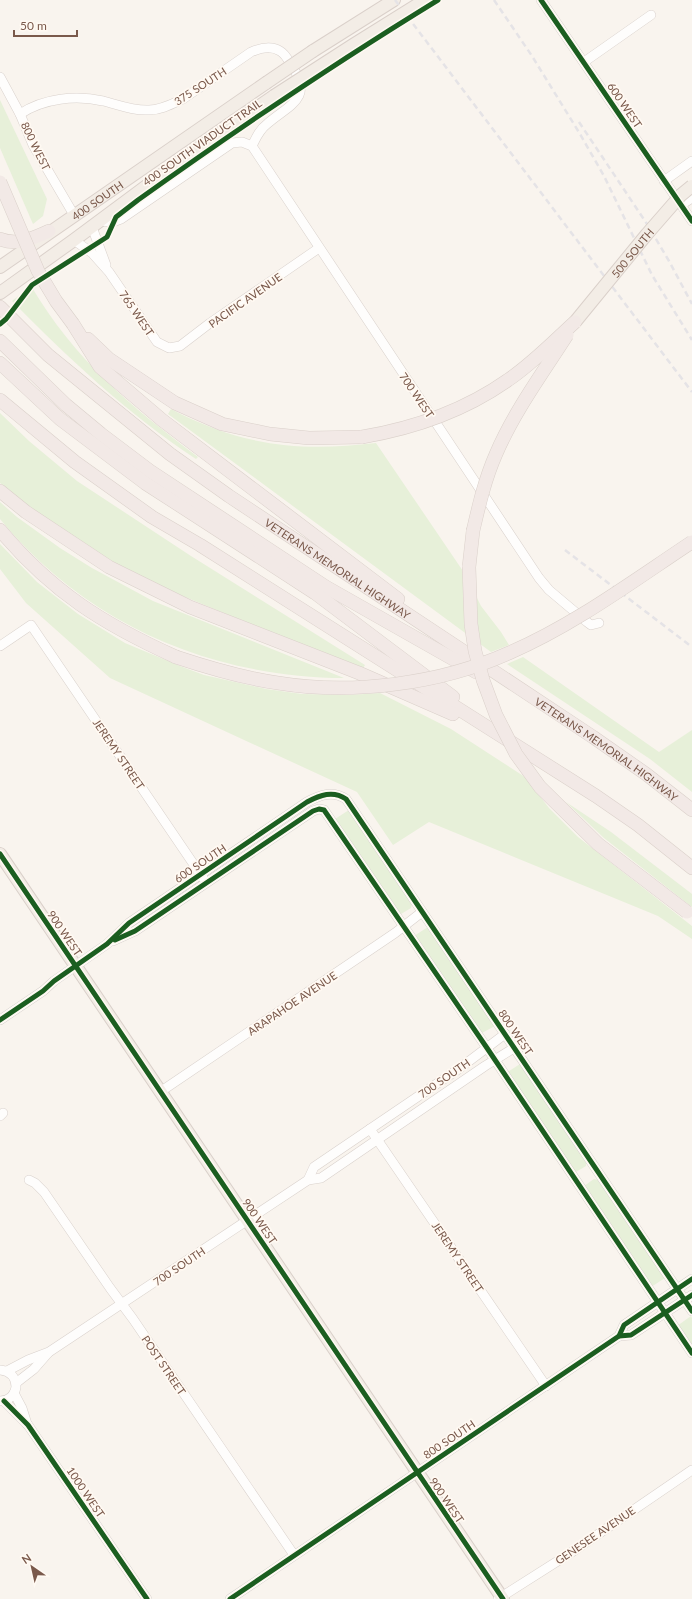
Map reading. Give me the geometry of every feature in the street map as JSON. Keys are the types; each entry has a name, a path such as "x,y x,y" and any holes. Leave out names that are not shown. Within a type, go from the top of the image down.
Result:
{"highway":[{"path":"0,181 38,271 100,367 162,420 496,673"},
{"path":"0,239 8,242 21,242 49,231"},
{"name":"VETERANS MEMORIAL HIGHWAY","path":"0,306 48,355 170,454 229,496 593,737 646,774 692,810"},
{"path":"73,324 109,359 175,403 222,424 270,434 308,438 362,437 382,434 444,416 477,400 509,380 575,322"},
{"path":"575,322 517,414 496,453 487,476 473,531 469,567 470,624 475,651 483,680 496,715 516,754 540,787 598,844 690,913"},
{"path":"0,341 66,405 150,471 326,587 593,737"},
{"path":"0,362 60,419 145,484 315,593 536,759"},
{"path":"0,400 74,462 152,517 206,549 596,796 626,816 692,868"},
{"path":"0,491 31,515 109,568 190,607 360,674 490,729"},
{"path":"0,530 32,566 81,606 116,628 176,657 220,671 278,683 307,686 364,686 403,682 448,674 508,654 539,639 592,608 692,542"}],"main road":[{"name":"400 SOUTH","path":"0,266 266,83 394,0"},
{"name":"400 SOUTH","path":"0,292 96,224 180,161 274,96 353,44 425,0"},
{"name":"500 SOUTH","path":"575,322 647,234 681,195 692,186"},
{"name":"900 WEST","path":"0,854 417,1472 500,1598"}],"street":[{"name":"600 WEST","path":"541,0 692,221"},
{"path":"584,62 651,16"},
{"name":"375 SOUTH","path":"20,114 31,106 60,99 76,98 102,101 135,110 164,108 183,99 251,52 262,48 270,48 282,52 296,72 301,84 300,93 296,101 290,107 266,124 258,133 252,146"},
{"name":"800 WEST","path":"0,77 20,114 33,145 74,215"},
{"name":"400 SOUTH","path":"96,224 113,222 121,219 232,143 242,142 252,146"},
{"name":"700 WEST","path":"252,146 539,578 549,590 587,622 591,625 599,623"},
{"path":"664,180 692,162"},
{"path":"681,205 692,198"},
{"name":"765 WEST","path":"96,224 109,272"},
{"name":"765 WEST","path":"74,240 92,253 109,272 153,337 157,342 169,348"},
{"name":"PACIFIC AVENUE","path":"169,348 175,348 189,340 210,323 319,248"},
{"name":"JEREMY STREET","path":"0,646 31,625 206,883"},
{"name":"800 WEST","path":"307,802 319,796 330,794 338,795 346,799 677,1289 688,1297 692,1312"},
{"name":"600 SOUTH","path":"0,1020 43,991 54,981 107,944 129,923 307,802"},
{"name":"600 SOUTH","path":"107,944 135,931 313,811 319,809 324,810 404,927"},
{"name":"ARAPAHOE AVENUE","path":"160,1092 404,927 422,912"},
{"path":"404,927 692,1353"},
{"name":"700 SOUTH","path":"308,1180 314,1168 431,1088 505,1034"},
{"name":"700 SOUTH","path":"3,1371 49,1352 308,1180 321,1178 514,1048"},
{"path":"431,1088 438,1098"},
{"name":"JEREMY STREET","path":"370,1129 546,1386"},
{"name":"POST STREET","path":"29,1180 35,1183 44,1192 294,1555"},
{"name":"800 SOUTH","path":"619,1336 624,1325 692,1279"},
{"name":"800 SOUTH","path":"230,1599 619,1336 631,1335 688,1297"},
{"name":"700 SOUTH","path":"16,1383 34,1369 49,1352"},
{"path":"2,1401 8,1399 14,1393 16,1383 13,1376 3,1371"},
{"name":"1000 WEST","path":"14,1393 22,1408 28,1425"},
{"name":"1000 WEST","path":"2,1401 28,1425 146,1599"},
{"name":"GENESEE AVENUE","path":"500,1598 572,1552 692,1470"}],"green space":[{"path":"0,100 47,199 43,216 33,224 0,148"},
{"path":"31,286 48,313 85,359 127,400 198,457 196,459 171,442 123,405 77,365 12,301"},
{"path":"171,409 222,431 271,443 321,447 376,443 465,574 481,606 509,645 491,652 168,414"},
{"path":"0,413 29,441 77,481 191,556 365,665 362,670 173,592 129,571 71,537 15,496 0,483"},
{"path":"0,502 17,517 60,548 92,568 153,601 344,678 294,675 246,668 199,655 154,638 111,615 71,588 34,556 0,519"},
{"path":"0,544 37,582 78,614 125,643 180,666 204,675 266,689 302,694 349,695 380,693 451,729 525,777 549,808 578,837 692,926 692,939 658,916 429,822 393,845 357,792 110,678 26,603 0,569"},
{"path":"523,657 659,752 692,730 692,792 650,759 507,664"},
{"path":"566,802 611,832 692,894 692,907 604,838"},
{"path":"349,810 412,904 411,908 401,914 335,819"},
{"path":"428,927 495,1026 480,1034 414,936"},
{"path":"520,1064 586,1162 586,1166 576,1172 506,1073"},
{"path":"594,1179 599,1180 665,1278 651,1287 584,1186"},
{"path":"691,1316 692,1318 692,1348 677,1326"}],"railway":[{"path":"395,0 692,392"},
{"path":"494,0 532,56 580,134 604,176 652,275 692,340"},
{"path":"579,122 647,224 692,304"},
{"path":"565,550 692,647"}],"cycle path":[{"name":"400 SOUTH VIADUCT TRAIL","path":"0,324 6,319 32,285 107,237 116,217 138,200 286,97 438,0"},
{"path":"541,0 692,221"},
{"path":"0,1020 43,991 54,981 107,944 129,923 307,802 326,794 341,796 346,799 692,1311"},
{"path":"115,940 135,931 313,811 319,809 324,810 487,1048 692,1353"},
{"path":"0,854 503,1599"},
{"path":"230,1599 619,1336 624,1325 692,1279"},
{"path":"619,1336 631,1335 692,1295"},
{"path":"4,1401 28,1425 147,1599"}]}
